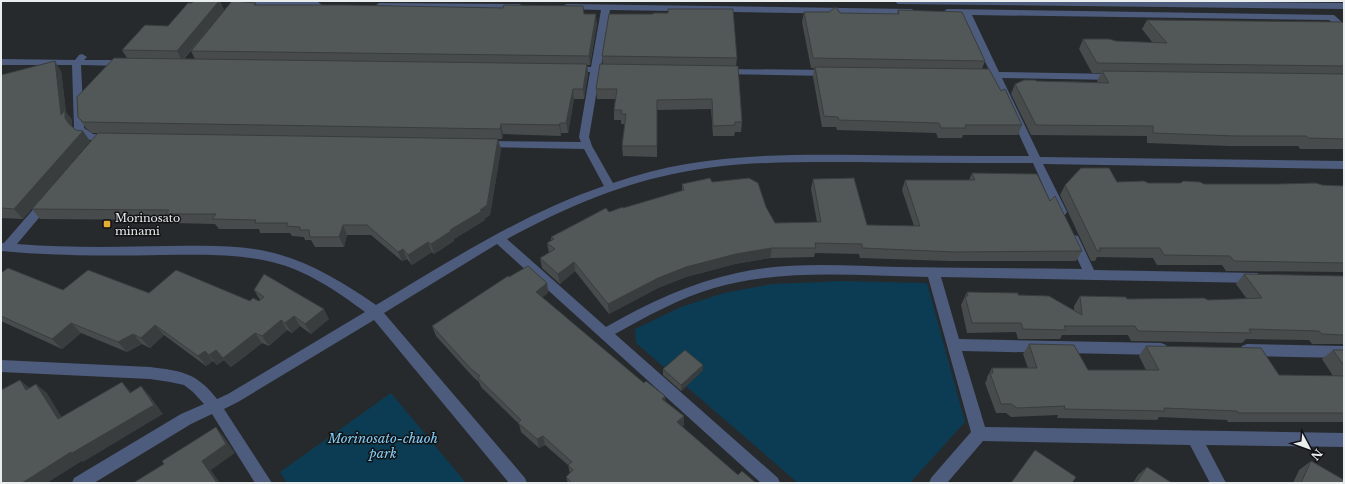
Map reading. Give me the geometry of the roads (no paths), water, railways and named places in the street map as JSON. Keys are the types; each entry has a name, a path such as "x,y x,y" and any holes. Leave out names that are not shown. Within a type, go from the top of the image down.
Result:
{"street":[{"path":"898,1 1344,6"},
{"path":"231,10 236,4 330,5"},
{"path":"370,6 527,7"},
{"path":"558,7 919,12"},
{"path":"606,8 584,137 587,146 610,187"},
{"path":"935,12 1331,17 1344,28"},
{"path":"966,12 1090,274"},
{"path":"80,59 76,70 79,128 83,134 88,137 117,138"},
{"path":"1,62 80,59 131,64"},
{"path":"561,69 625,70"},
{"path":"711,71 837,73"},
{"path":"970,75 1123,77"},
{"path":"91,150 101,138"},
{"path":"476,144 587,146"},
{"path":"80,483 186,419 233,398 498,238 531,220 610,187 656,174 697,165 735,160 778,158 1037,160 1344,165"},
{"path":"4,248 56,191"},
{"path":"498,238 772,483"},
{"path":"4,248 102,251 211,251 257,254 282,260 320,275 351,294 375,312 519,483"},
{"path":"606,333 681,294 714,282 781,272 933,272 1273,278"},
{"path":"933,272 979,434"},
{"path":"954,345 1177,349"},
{"path":"1232,350 1344,352"},
{"path":"1,366 150,373 170,376 190,382 203,392 215,406 264,483"},
{"path":"1,374 16,366"},
{"path":"936,483 979,434 1344,440"},
{"path":"1194,438 1218,483"}],"place":[{"name":"Morinosato minami","path":"107,224"}],"park label":[{"name":"Morinosato-chuoh park","path":"383,446"}]}
